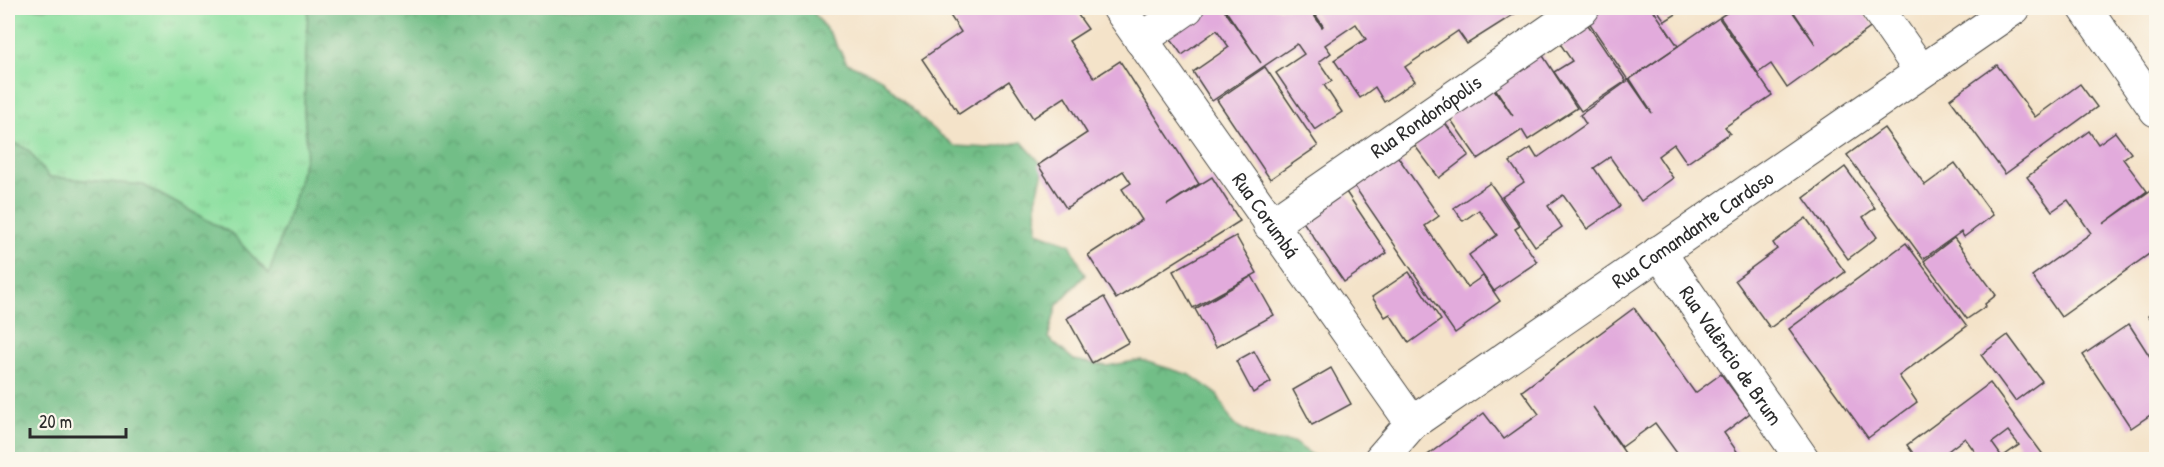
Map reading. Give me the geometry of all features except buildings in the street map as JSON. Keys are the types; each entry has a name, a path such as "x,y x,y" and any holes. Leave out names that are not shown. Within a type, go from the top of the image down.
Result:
{"street":[{"name":"Rua Corumbá","path":"1119,8 1270,225 1412,423"},
{"path":"1141,40 1187,8"},
{"name":"Rua Rondonópolis","path":"1270,225 1582,8"},
{"path":"1877,8 1921,71"},
{"name":"Rua Comandante Cardoso","path":"1380,459 1412,423 2014,8"},
{"path":"2085,8 2157,110"},
{"name":"Rua Valêncio de Brum","path":"1659,252 1803,459"}],"green space":[{"path":"8,8 308,8 304,110 307,150 299,183 269,274 231,233 143,185 49,177 28,150 8,139"},
{"path":"308,8 810,8 830,34 847,63 879,77 929,126 955,146 990,148 1022,142 1044,167 1036,200 1037,232 1070,244 1085,275 1057,305 1048,338 1074,360 1107,366 1141,360 1190,375 1217,394 1233,424 1262,440 1293,442 1318,459 8,459 8,139 28,150 49,177 143,185 231,233 269,274 299,183 307,150 304,110"}]}
